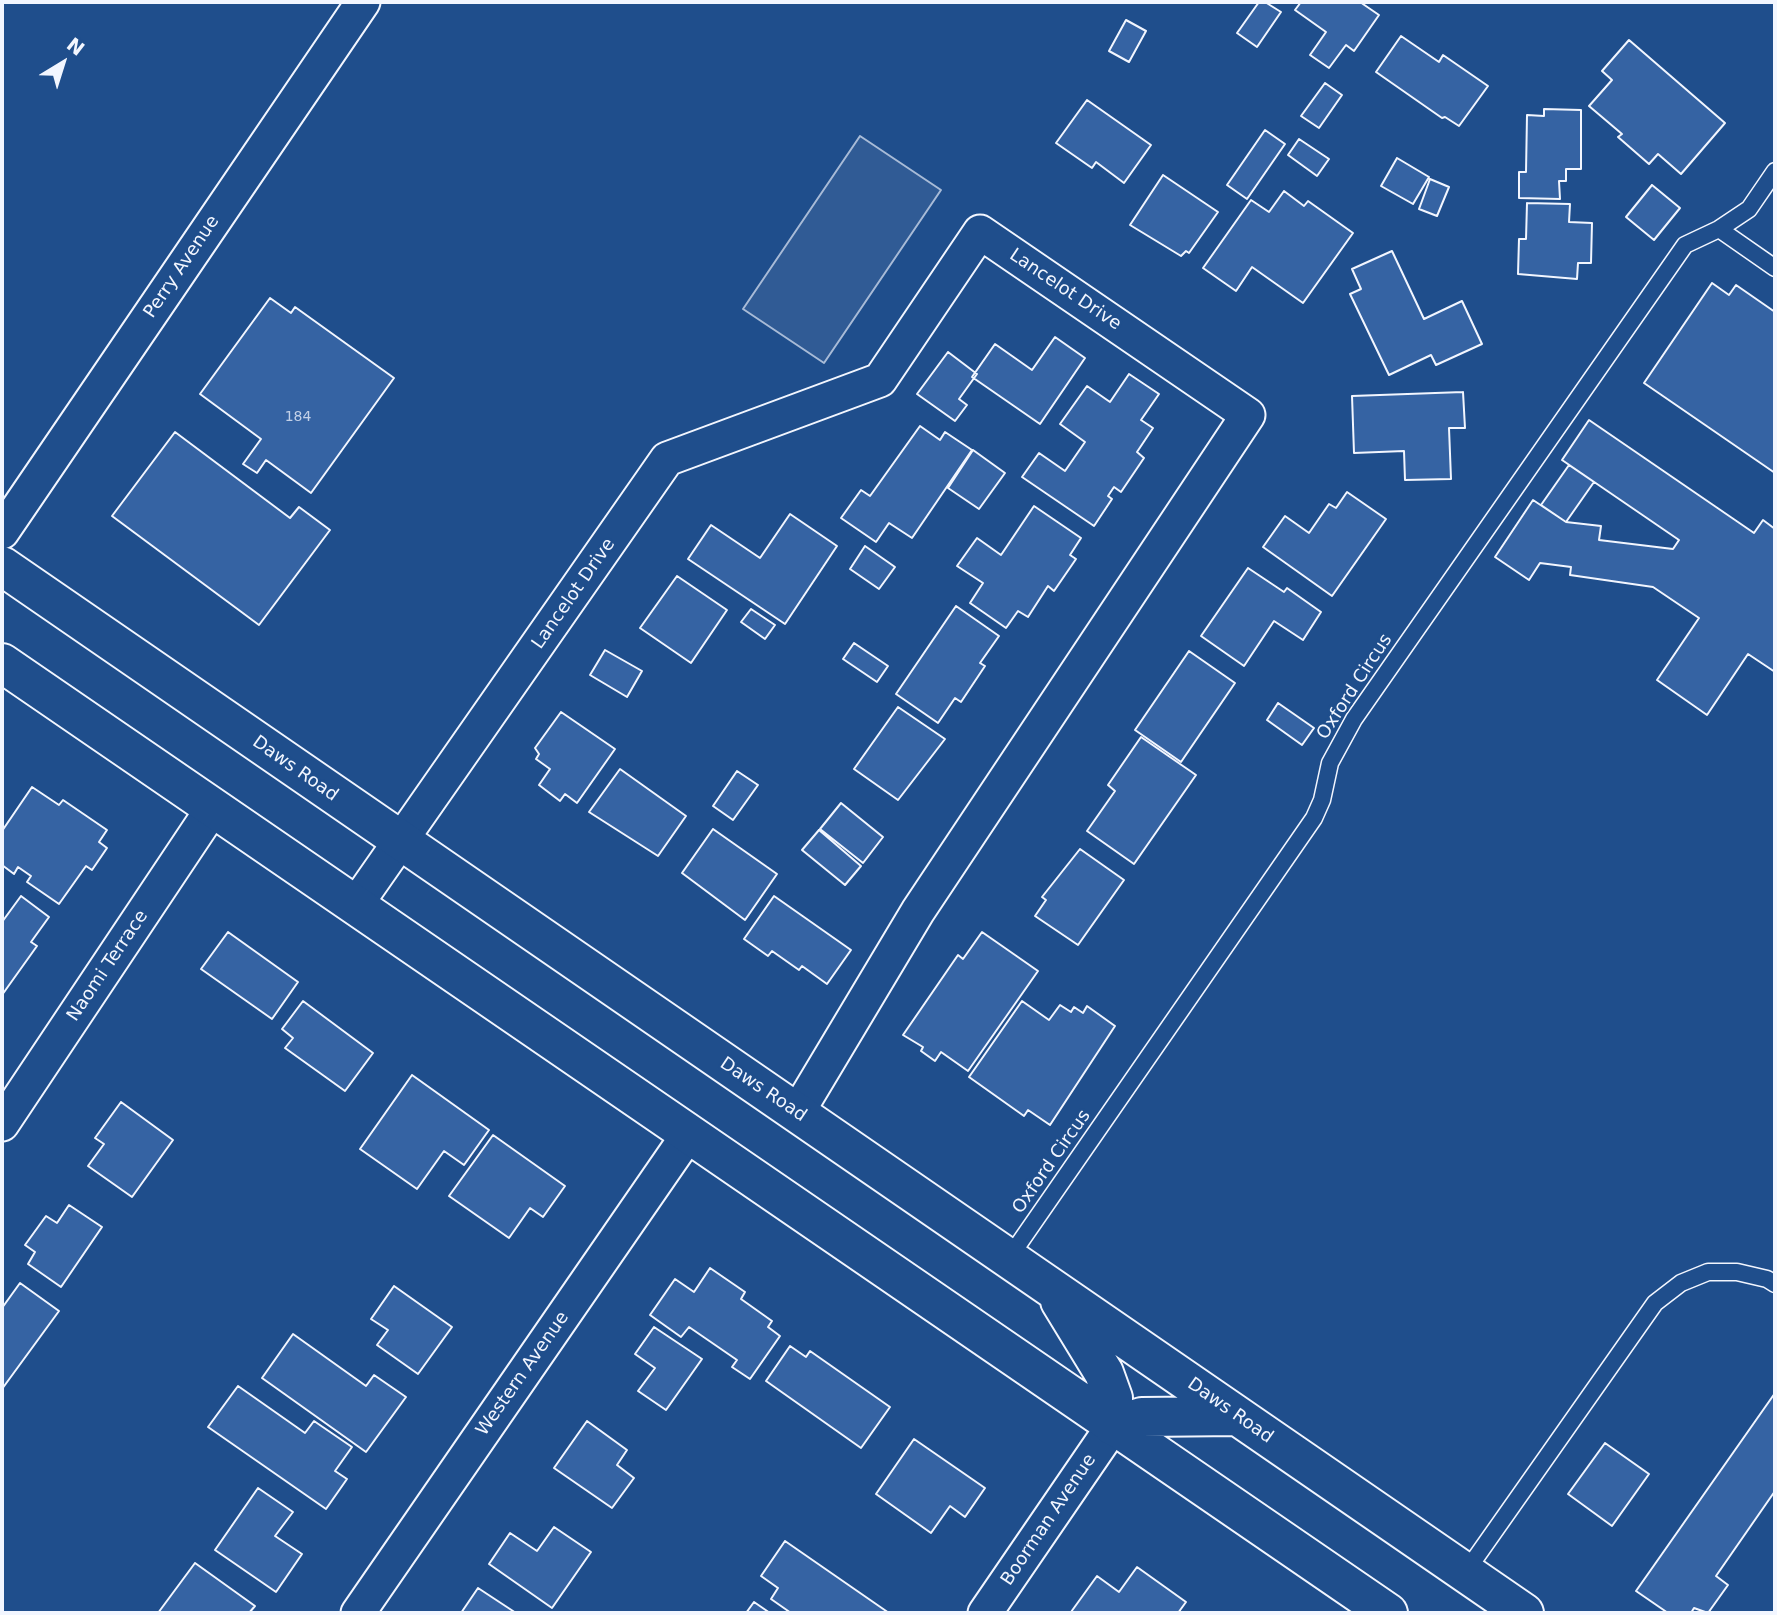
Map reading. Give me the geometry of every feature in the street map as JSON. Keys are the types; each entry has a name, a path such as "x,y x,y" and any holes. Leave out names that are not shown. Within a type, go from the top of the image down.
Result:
{"main road":[{"name":"Daws Road","path":"2,566 1524,1613"},
{"path":"2,663 1388,1613"},
{"path":"1054,1290 1104,1373 1114,1398 1113,1426"},
{"path":"1113,1426 1142,1417 1237,1416"}],"street":[{"name":"Perry Avenue","path":"2,532 363,2"},
{"name":"Lancelot Drive","path":"355,906 667,459 880,380 980,232 1248,415 918,911 797,1113"},
{"name":"Naomi Terrace","path":"2,1124 213,808"},
{"name":"Western Avenue","path":"358,1613 688,1135"},
{"name":"Boorman Avenue","path":"985,1613 1113,1426"}],"lane":[{"name":"Oxford Circus","path":"1008,1259 1314,818 1322,800 1330,763 1354,719 1685,245 1719,229 1749,209 1775,171"},
{"path":"1719,229 1775,268"},
{"path":"1465,1573 1655,1303 1681,1283 1708,1272 1737,1272 1767,1279 1775,1284"}],"shaded area":[{"path":"860,136 941,190 824,363 743,309"}],"building":[{"path":"1259,2 1265,2 1281,12 1257,47 1237,33"},
{"path":"1301,2 1360,2 1379,15 1354,51 1346,45 1329,68 1310,55 1326,32 1295,10"},
{"path":"1126,20 1146,31 1129,62 1109,51"},
{"path":"1401,36 1439,62 1443,55 1488,86 1459,126 1445,117 1442,118 1376,72"},
{"path":"1629,40 1725,123 1681,174 1658,154 1649,164 1618,137 1622,134 1589,106 1612,80 1602,71"},
{"path":"1325,83 1342,95 1319,128 1301,116"},
{"path":"1087,100 1151,145 1124,183 1096,162 1092,168 1056,143"},
{"path":"1544,109 1581,110 1581,169 1566,169 1566,181 1559,181 1560,199 1519,198 1519,172 1526,172 1527,115 1544,116"},
{"path":"1265,130 1285,144 1247,199 1227,185"},
{"path":"1299,139 1329,159 1317,176 1288,155"},
{"path":"1397,158 1429,177 1413,204 1381,186"},
{"path":"1163,175 1218,212 1189,253 1186,251 1181,256 1130,225"},
{"path":"1430,179 1449,187 1437,216 1419,209"},
{"path":"1652,185 1680,208 1654,240 1626,217"},
{"path":"1284,191 1304,206 1308,201 1353,233 1303,303 1252,267 1236,291 1203,268 1251,200 1269,212"},
{"path":"1527,203 1570,204 1569,222 1592,223 1591,263 1578,263 1577,279 1518,274 1519,239 1526,239"},
{"path":"1392,251 1424,319 1462,301 1482,344 1436,365 1431,355 1389,375 1350,294 1361,289 1352,269"},
{"path":"1712,283 1729,295 1736,285 1775,312 1775,473 1644,383"},
{"path":"270,298 291,313 295,307 394,378 311,493 266,460 257,473 243,464 261,439 200,394"},
{"path":"1055,337 1085,358 1040,424 972,377 995,344 1032,370"},
{"path":"948,352 977,374 959,399 967,405 955,421 917,394"},
{"path":"1129,374 1159,394 1141,420 1153,428 1137,452 1144,458 1121,492 1114,487 1108,496 1112,499 1094,526 1022,477 1039,453 1065,471 1085,442 1060,424 1087,386 1110,402"},
{"path":"1463,392 1465,428 1449,428 1451,479 1405,480 1404,451 1354,453 1352,396"},
{"path":"1589,420 1754,533 1763,520 1775,529 1775,672 1748,654 1707,715 1657,680 1699,618 1653,587 1570,575 1571,567 1540,563 1529,580 1495,557 1533,500 1566,522 1601,526 1599,540 1673,549 1679,540 1562,460"},
{"path":"920,426 940,440 945,432 972,450 912,538 889,523 876,542 841,518 861,490 870,496"},
{"path":"175,432 290,518 299,507 330,530 259,625 112,516"},
{"path":"973,450 1005,473 979,509 948,488"},
{"path":"1569,465 1594,482 1566,522 1541,505"},
{"path":"1347,492 1386,519 1332,596 1263,547 1285,516 1309,533 1329,504 1336,508"},
{"path":"1034,506 1081,538 1070,555 1076,559 1054,591 1048,586 1028,617 1018,611 1006,628 970,603 983,583 957,566 977,538 1001,555"},
{"path":"790,514 837,546 785,624 688,559 711,525 760,558"},
{"path":"865,546 895,567 879,589 850,569"},
{"path":"1248,568 1284,592 1287,588 1321,612 1303,640 1274,621 1244,666 1201,636"},
{"path":"677,576 727,610 691,663 640,628"},
{"path":"956,606 999,636 980,663 985,666 961,702 955,698 938,723 896,694"},
{"path":"751,609 775,625 765,639 741,622"},
{"path":"854,643 888,666 877,682 843,659"},
{"path":"605,650 642,671 627,697 590,675"},
{"path":"1189,651 1235,683 1181,762 1135,730"},
{"path":"1278,703 1314,728 1302,745 1267,720"},
{"path":"898,707 945,739 898,800 854,769"},
{"path":"561,712 615,749 577,803 565,794 560,801 539,785 550,769 536,759 539,754 535,748"},
{"path":"1141,737 1196,775 1134,864 1087,831 1115,791 1108,785"},
{"path":"620,769 686,816 658,856 589,812"},
{"path":"737,771 758,785 733,820 713,806"},
{"path":"32,787 59,805 63,800 107,830 99,842 107,848 92,870 86,866 59,904 27,882 31,876 18,867 14,874 2,865 2,831"},
{"path":"841,803 883,837 863,863 820,829"},
{"path":"713,829 777,874 745,920 682,873"},
{"path":"819,830 861,866 845,885 802,850"},
{"path":"1080,849 1124,880 1078,945 1035,916 1046,900 1042,897"},
{"path":"21,896 49,917 31,942 37,946 2,995 2,922"},
{"path":"774,896 851,950 827,984 802,966 799,970 772,951 768,956 744,939"},
{"path":"228,932 298,982 272,1019 201,969"},
{"path":"982,932 1038,971 968,1071 941,1052 935,1061 921,1051 923,1047 903,1035 958,955 963,959"},
{"path":"303,1001 373,1053 345,1091 285,1048 293,1038 282,1029"},
{"path":"1022,1001 1049,1020 1060,1005 1071,1012 1074,1007 1083,1013 1087,1006 1115,1026 1050,1125 1028,1110 1024,1116 969,1077"},
{"path":"412,1075 489,1130 464,1165 444,1151 417,1189 360,1149"},
{"path":"121,1102 173,1140 132,1197 88,1166 104,1144 95,1138"},
{"path":"493,1135 565,1186 543,1217 530,1208 509,1238 449,1196"},
{"path":"69,1205 102,1227 61,1287 28,1264 35,1252 25,1245 46,1216 57,1223"},
{"path":"710,1268 745,1292 741,1299 772,1321 768,1327 780,1336 750,1379 732,1367 737,1360 689,1327 681,1337 650,1315 675,1279 694,1292"},
{"path":"20,1283 59,1311 2,1389 2,1308"},
{"path":"394,1286 452,1327 418,1374 377,1345 388,1330 371,1319"},
{"path":"654,1327 702,1359 666,1410 638,1391 655,1368 635,1354"},
{"path":"293,1334 366,1386 374,1375 406,1397 366,1452 262,1378"},
{"path":"790,1346 806,1357 810,1351 890,1407 861,1448 766,1381"},
{"path":"238,1386 305,1433 314,1421 352,1447 335,1471 347,1479 326,1509 208,1427"},
{"path":"1775,1393 1775,1491 1716,1576 1728,1585 1708,1613 1694,1608 1691,1613 1668,1613 1636,1591"},
{"path":"587,1421 627,1450 617,1465 634,1478 612,1508 554,1468"},
{"path":"914,1439 985,1488 965,1517 950,1506 931,1533 876,1494"},
{"path":"1605,1443 1649,1474 1612,1526 1568,1494"},
{"path":"258,1488 293,1512 275,1536 302,1554 276,1592 215,1550"},
{"path":"554,1527 591,1552 552,1608 489,1564 510,1533 537,1551"},
{"path":"785,1541 889,1613 791,1613 771,1599 778,1588 761,1576"},
{"path":"195,1563 255,1606 249,1613 158,1613"},
{"path":"1137,1567 1186,1602 1178,1613 1071,1612 1097,1576 1119,1592"},
{"path":"478,1588 516,1613 461,1613"},
{"path":"754,1602 770,1613 746,1613"}]}
